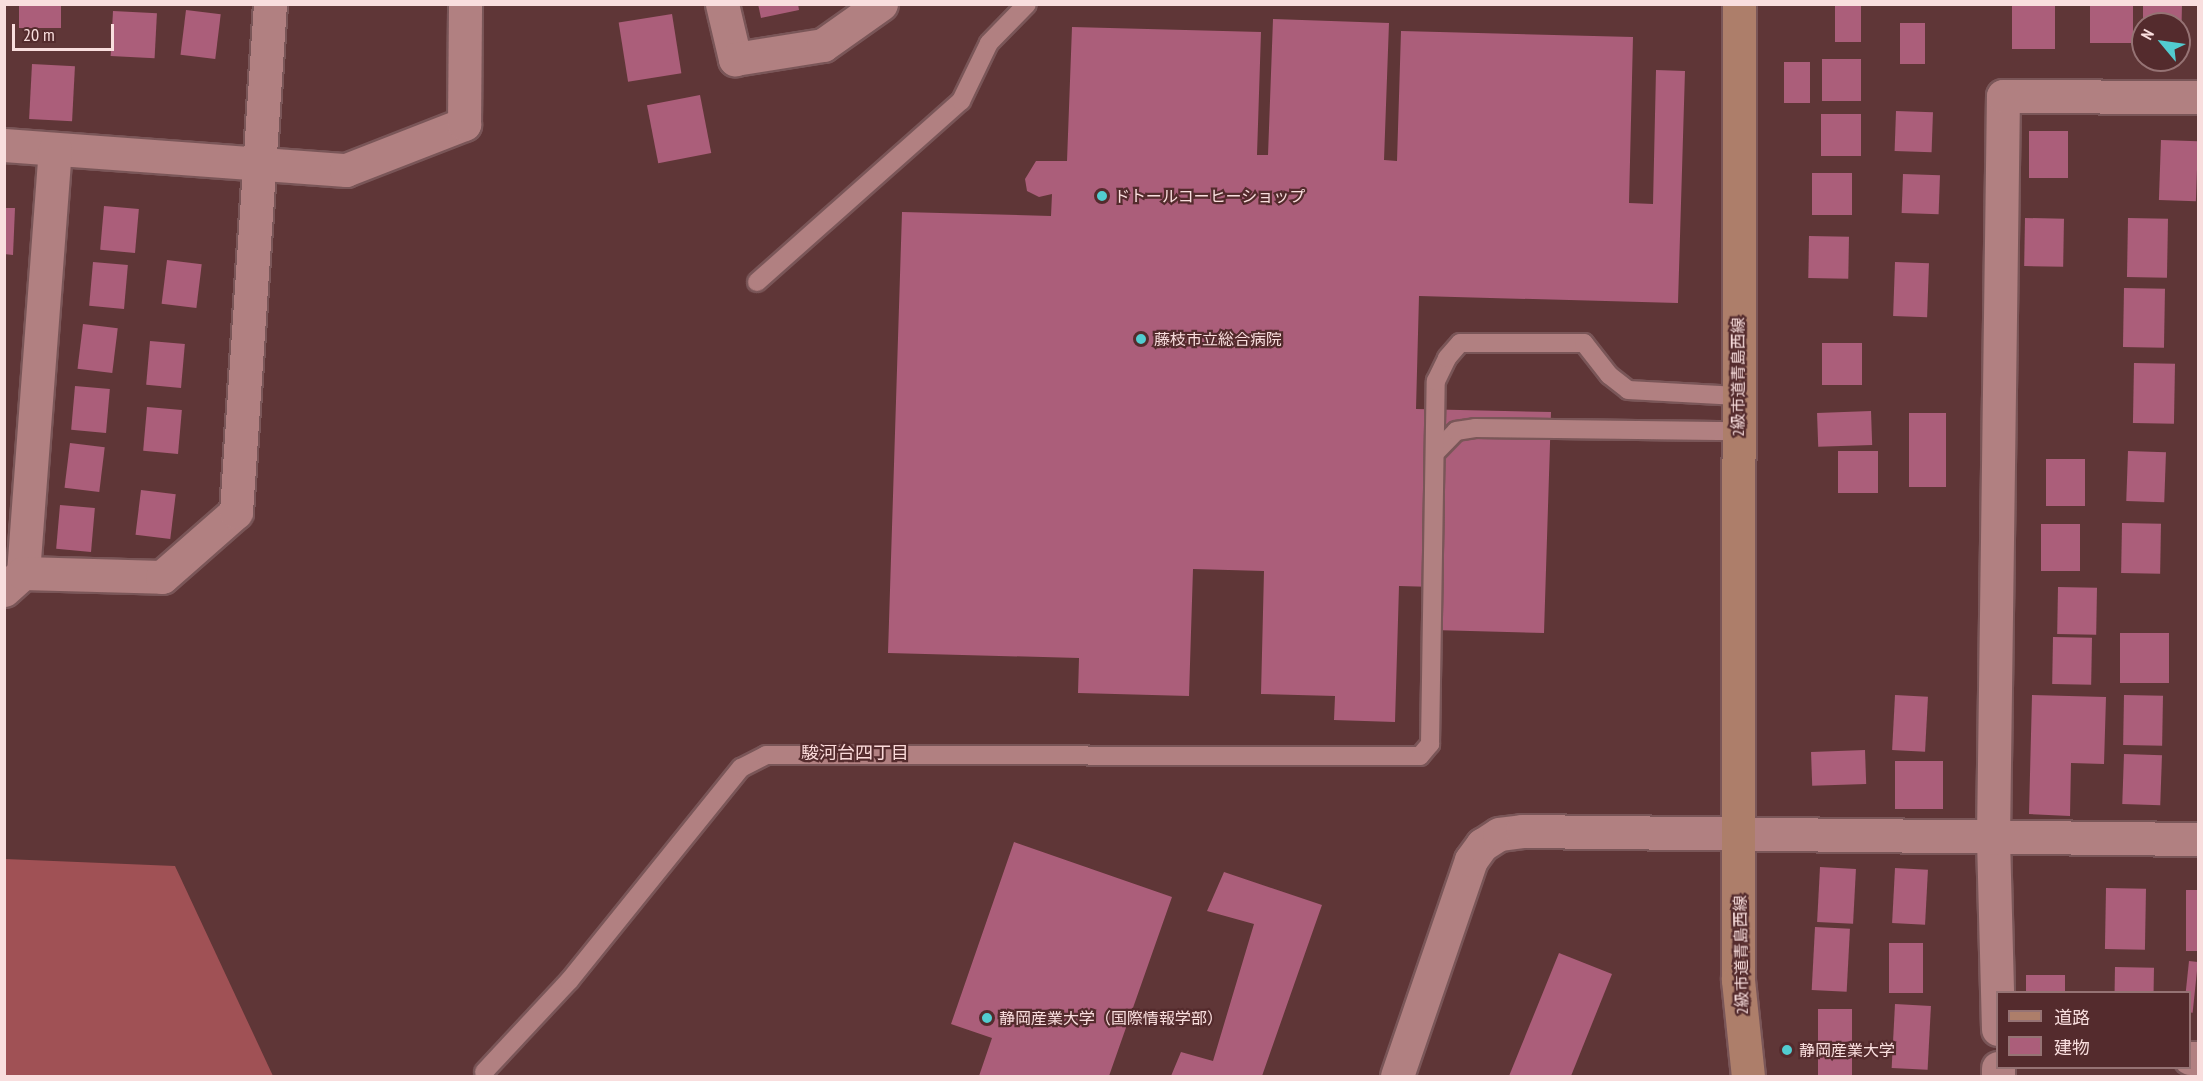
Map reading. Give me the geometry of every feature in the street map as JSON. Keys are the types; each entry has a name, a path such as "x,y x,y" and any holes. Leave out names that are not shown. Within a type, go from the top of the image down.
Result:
{"street":[{"path":"55,149 14,582 162,577 237,512 270,4"},
{"path":"4,145 346,170 464,124 465,4"},
{"path":"722,4 735,59 822,45 881,4"},
{"name":"2級市道青島西線","path":"1739,4 1738,749 1740,833 1738,980 1748,1077"},
{"path":"1997,991 1993,838 2003,96 2199,97"},
{"path":"1397,1077 1471,860 1482,845 1498,834 1522,831 2199,839"}],"lane":[{"path":"757,282 961,101 989,43 1027,4"},
{"path":"484,1072 569,981 741,768 766,755 1420,756 1430,744 1436,381 1447,358 1460,343 1584,343 1609,375 1628,390 1738,396"},
{"path":"1435,453 1456,431 1475,428 1738,431"}],"shaded area":[{"path":"5,859 175,866 273,1076 5,1076"}],"building":[{"path":"19,4 61,4 61,28 19,28"},
{"path":"758,4 798,4 799,10 761,18"},
{"path":"1835,4 1861,4 1861,42 1835,42"},
{"path":"2090,4 2133,4 2131,43 2090,43"},
{"path":"2143,4 2182,4 2182,12 2143,12"},
{"path":"2012,5 2055,5 2055,49 2012,49"},
{"path":"186,10 221,14 215,59 181,55"},
{"path":"113,11 157,13 155,58 111,56"},
{"path":"672,14 681,73 628,82 619,22"},
{"path":"1273,19 1389,23 1384,160 1397,161 1401,31 1633,37 1629,203 1653,204 1656,70 1685,71 1678,303 1419,296 1416,409 1551,412 1544,633 1433,630 1435,587 1399,586 1395,722 1334,720 1335,696 1261,694 1264,571 1193,569 1189,696 1078,693 1079,658 888,653 902,212 1051,216 1052,194 1039,197 1027,191 1025,179 1036,161 1067,161 1072,27 1261,32 1257,155 1268,155"},
{"path":"1900,23 1925,23 1925,64 1900,64"},
{"path":"1822,59 1861,59 1861,101 1822,101"},
{"path":"1784,62 1810,62 1810,103 1784,103"},
{"path":"32,64 75,66 72,121 29,119"},
{"path":"700,95 711,153 658,163 647,105"},
{"path":"1896,111 1933,112 1932,152 1895,151"},
{"path":"1821,114 1861,114 1861,156 1821,156"},
{"path":"2029,131 2068,131 2068,178 2029,178"},
{"path":"2161,140 2198,141 2196,201 2159,200"},
{"path":"1812,173 1852,173 1852,215 1812,215"},
{"path":"1903,174 1940,175 1939,214 1902,213"},
{"path":"104,206 139,209 135,253 100,250"},
{"path":"4,208 15,208 13,255 4,254"},
{"path":"2025,218 2064,219 2063,267 2024,266"},
{"path":"2128,218 2168,219 2167,278 2127,277"},
{"path":"1809,236 1849,237 1848,279 1808,278"},
{"path":"167,260 202,264 196,308 162,304"},
{"path":"93,262 128,265 124,309 89,306"},
{"path":"1895,262 1929,263 1927,317 1893,316"},
{"path":"2124,288 2165,289 2164,348 2123,347"},
{"path":"83,324 118,328 112,373 78,369"},
{"path":"150,341 185,344 181,388 146,385"},
{"path":"1822,343 1862,343 1862,385 1822,385"},
{"path":"2134,363 2175,364 2174,424 2133,423"},
{"path":"75,386 110,389 106,433 71,430"},
{"path":"147,407 182,410 178,454 143,451"},
{"path":"1871,411 1872,445 1818,447 1817,413"},
{"path":"1909,413 1946,413 1946,487 1909,487"},
{"path":"70,443 105,447 99,492 65,488"},
{"path":"1838,451 1878,451 1878,493 1838,493"},
{"path":"2128,451 2166,452 2164,502 2126,501"},
{"path":"2046,459 2085,459 2085,506 2046,506"},
{"path":"141,490 176,494 170,539 136,535"},
{"path":"60,505 95,508 91,552 56,549"},
{"path":"2122,523 2161,524 2160,574 2121,573"},
{"path":"2041,524 2080,524 2080,571 2041,571"},
{"path":"2058,587 2097,588 2096,635 2057,634"},
{"path":"2120,633 2169,633 2169,683 2120,683"},
{"path":"2053,637 2092,638 2091,685 2052,684"},
{"path":"1895,695 1928,697 1925,752 1892,750"},
{"path":"2032,695 2106,697 2104,764 2071,763 2070,816 2029,814"},
{"path":"2124,695 2163,696 2162,746 2123,745"},
{"path":"1865,750 1866,784 1812,786 1811,752"},
{"path":"2124,754 2162,755 2160,805 2122,804"},
{"path":"1895,761 1943,761 1943,809 1895,809"},
{"path":"1014,842 1172,897 1109,1076 979,1076 992,1038 951,1024"},
{"path":"1820,867 1856,869 1853,924 1817,922"},
{"path":"1895,868 1928,870 1925,925 1892,923"},
{"path":"1224,872 1322,905 1262,1076 1171,1076 1181,1052 1213,1061 1254,924 1207,911"},
{"path":"2106,888 2146,889 2145,950 2105,949"},
{"path":"2186,890 2198,890 2198,951 2186,951"},
{"path":"1815,927 1850,929 1847,992 1812,990"},
{"path":"1889,943 1923,943 1923,993 1889,993"},
{"path":"1559,953 1612,974 1571,1076 1509,1076"},
{"path":"2189,961 2198,962 2191,1012 2191,991 2186,991"},
{"path":"2115,967 2154,968 2154,991 2115,991"},
{"path":"2026,975 2065,975 2065,991 2026,991"},
{"path":"1895,1004 1931,1006 1928,1070 1892,1068"},
{"path":"1818,1009 1852,1009 1852,1076 1818,1076"}],"place":[{"name":"ドトールコーヒーショップ","path":"1102,196"},
{"name":"藤枝市立総合病院","path":"1141,339"},
{"name":"静岡産業大学（国際情報学部）","path":"987,1018"},
{"name":"静岡産業大学","path":"1787,1050"}],"district":[{"name":"駿河台四丁目","path":"855,753"}]}
